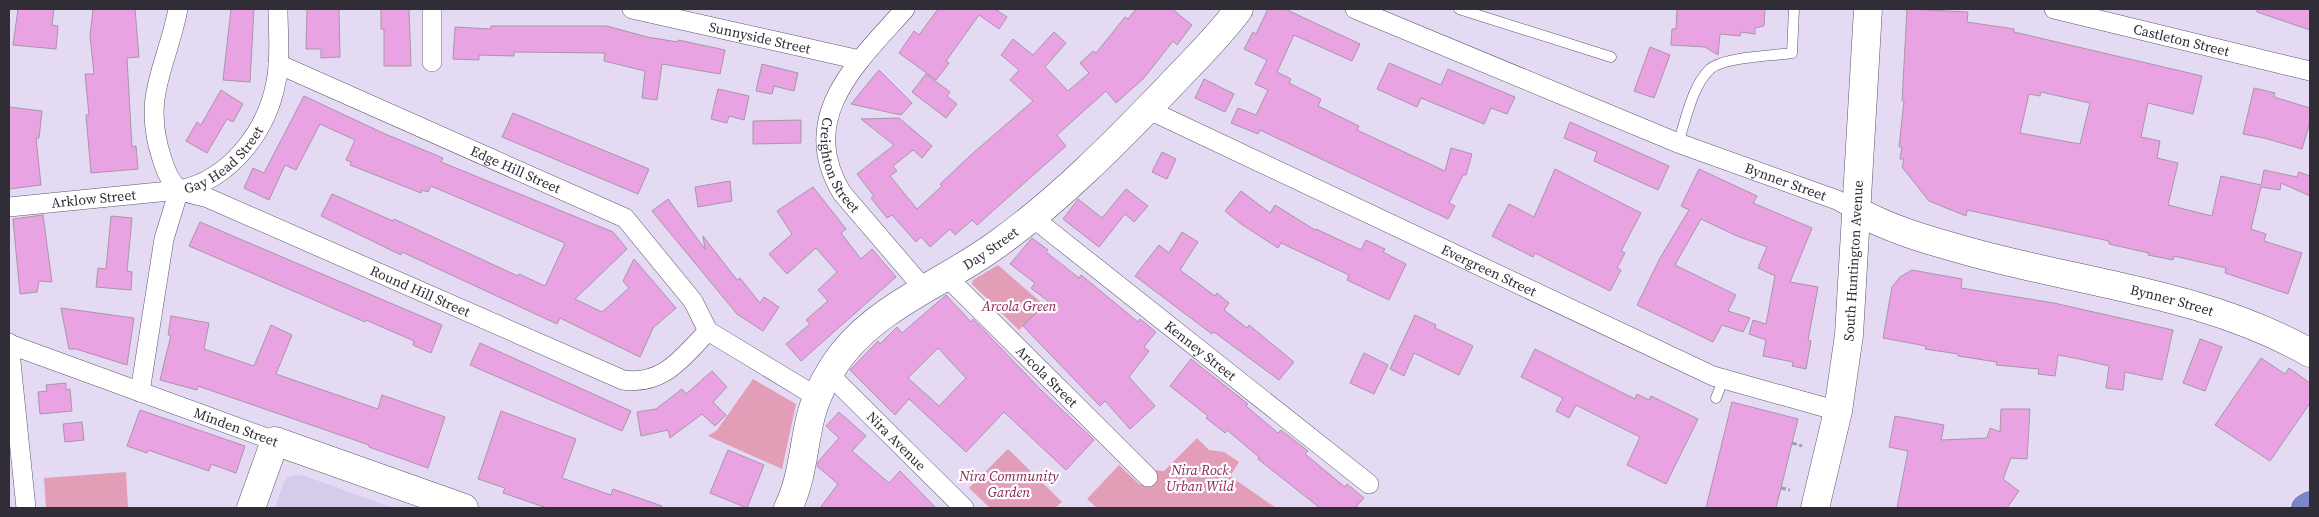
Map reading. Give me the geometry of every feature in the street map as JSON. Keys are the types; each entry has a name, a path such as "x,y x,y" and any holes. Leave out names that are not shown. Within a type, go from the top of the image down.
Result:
{"highway":[{"path":"2305,508 2310,505"}],"street":[{"path":"178,9 156,81 154,101 155,132 160,153 167,172 180,190"},
{"name":"Gay Head Street","path":"140,392 162,250 180,190 196,186 212,178 243,151 260,127 277,81 278,9"},
{"path":"432,9 432,62"},
{"name":"Sunnyside Street","path":"632,9 860,60"},
{"name":"Creighton Street","path":"905,9 860,60 839,89 828,116 826,145 830,165 837,184 849,202 936,283"},
{"name":"Day Street","path":"788,508 797,484 809,423 823,385 842,354 862,333 888,313 983,255 1032,217 1147,109 1214,39 1239,9"},
{"name":"Bynner Street","path":"1354,9 1678,143 1837,200 1893,229 1987,257 2160,296 2231,318 2310,352"},
{"name":"South Huntington Avenue","path":"1815,508 1838,411 1849,335 1868,9"},
{"name":"Castleton Street","path":"2054,9 2116,16 2310,70"},
{"name":"Edge Hill Street","path":"278,64 625,218 693,301 708,331"},
{"name":"Evergreen Street","path":"1147,109 1723,380 1838,411"},
{"name":"Arklow Street","path":"9,207 180,190"},
{"name":"Round Hill Street","path":"180,190 208,198 623,380 646,380 661,375 676,365 708,331"},
{"name":"Kenney Street","path":"1032,217 1369,484"},
{"name":"Arcola Street","path":"936,283 1148,477"},
{"path":"708,331 823,385"},
{"path":"9,344 12,397 26,508"},
{"name":"Minden Street","path":"9,344 464,508"},
{"name":"Nira Avenue","path":"823,385 964,508"},
{"path":"251,508 275,441"}],"lane":[{"path":"1460,9 1611,57"},
{"path":"1678,143 1699,84 1711,68 1730,62 1792,53 1794,9"},
{"path":"1716,398 1723,380"}],"path":[{"path":"1792,443 1802,446"},
{"path":"1781,488 1790,490"}],"shaded area":[{"path":"296,475 305,476 393,508 275,508 283,484 288,477"}],"green space":[{"name":"Arcola Green","path":"998,265 1044,305 1019,330 972,284 973,280"},
{"path":"753,379 796,404 782,469 708,436 717,430"},
{"name":"Nira Rock Urban Wild","path":"1197,438 1209,450 1224,452 1239,462 1230,476 1276,508 1097,508 1087,499 1119,465 1140,485 1154,470 1164,471"},
{"name":"Nira Community Garden","path":"1008,449 1062,502 1055,508 990,508 969,488"},
{"path":"126,472 128,508 46,508 44,478"}],"building":[{"path":"18,9 54,9 52,25 58,26 56,49 13,45"},
{"path":"93,9 135,9 139,57 127,58 132,147 136,146 138,169 91,173 86,115 89,115 85,74 94,74 90,36"},
{"path":"231,9 254,9 250,82 223,80"},
{"path":"307,9 339,9 340,57 321,58 321,49 306,49"},
{"path":"381,9 409,9 411,66 384,66 384,29 381,29"},
{"path":"938,9 995,9 1007,17 999,29 979,15 946,61 949,63 936,80 899,53 914,31 919,35"},
{"path":"1136,9 1172,9 1192,25 1177,45 1173,41 1144,78 1116,103 1106,91 1057,135 1066,146 977,225 972,220 955,235 950,229 930,247 921,237 916,242 892,215 887,218 871,198 874,196 857,174 894,145 861,119 899,118 932,146 922,158 913,150 893,166 897,171 890,176 917,209 972,154 1033,101 1010,80 1019,70 1001,55 1013,39 1033,55 1054,32 1066,43 1045,67 1068,91 1089,73 1080,63 1093,51 1096,53 1125,17 1128,19"},
{"path":"1268,9 1285,9 1360,44 1352,61 1294,35 1277,72 1291,79 1289,83 1321,99 1318,106 1359,126 1357,130 1445,171 1451,148 1472,154 1466,175 1463,175 1449,203 1455,206 1448,219 1260,130 1258,134 1231,123 1238,108 1256,115 1268,90 1255,84 1267,60 1244,49 1253,32 1256,34"},
{"path":"1677,9 1765,9 1764,26 1755,28 1755,34 1741,32 1740,36 1720,34 1718,55 1705,47 1671,45 1672,29 1676,29"},
{"path":"1907,9 1968,12 1967,22 2014,29 2014,32 2202,76 2193,114 2148,103 2141,137 2160,141 2157,158 2178,163 2168,205 2212,216 2221,176 2261,185 2264,170 2297,177 2299,172 2310,176 2310,196 2281,183 2280,190 2261,187 2251,229 2266,234 2264,241 2302,253 2288,294 2225,273 2226,268 2174,256 2173,260 2148,255 2149,253 2109,244 2109,241 1967,210 1966,216 1929,201 1902,167 1904,159 1900,159 1902,147 1899,147 1904,101 1902,101","holes":["2041,92 2090,103 2080,144 2020,133 2029,94 2040,96"]},
{"path":"2257,9 2310,9 2310,30 2257,12"},
{"path":"491,26 607,26 647,37 678,42 678,40 725,50 720,74 662,64 657,100 642,98 645,71 604,61 605,53 514,52 514,56 479,55 479,60 453,59 455,27 491,29"},
{"path":"1650,47 1670,55 1654,98 1634,91"},
{"path":"1389,63 1441,85 1448,69 1515,97 1507,114 1491,108 1484,124 1421,98 1417,107 1377,89"},
{"path":"762,64 798,73 794,91 774,86 772,94 756,91"},
{"path":"879,70 912,103 901,115 851,104"},
{"path":"926,74 950,92 947,96 957,104 946,118 912,92"},
{"path":"1204,79 1234,94 1225,112 1195,98"},
{"path":"2254,88 2275,93 2274,97 2310,108 2310,122 2302,149 2243,134"},
{"path":"718,89 749,96 744,120 729,116 727,123 711,119"},
{"path":"221,90 243,104 233,122 227,119 207,153 186,141 197,122 201,125"},
{"path":"304,96 383,133 443,158 441,162 613,232 627,249 575,299 602,312 629,288 623,281 634,259 676,308 653,328 640,357 560,318 557,324 402,252 401,255 321,216 332,194 393,221 394,219 518,276 519,274 545,286 565,243 431,186 428,192 422,190 421,193 350,165 351,162 346,160 355,140 320,124 296,170 285,165 269,200 244,188 253,168 264,173"},
{"path":"9,107 42,111 39,138 36,138 41,185 9,189"},
{"path":"513,113 649,169 638,194 502,137"},
{"path":"801,120 801,143 753,144 753,121"},
{"path":"1570,122 1669,166 1658,190 1594,161 1597,152 1564,138"},
{"path":"1162,152 1176,159 1167,179 1152,172"},
{"path":"1555,169 1641,213 1621,251 1625,253 1617,268 1621,270 1610,291 1535,253 1533,257 1492,236 1509,204 1534,217"},
{"path":"1699,169 1757,196 1753,203 1812,228 1790,282 1818,287 1808,340 1811,341 1806,369 1792,366 1793,362 1763,356 1766,340 1749,334 1753,320 1766,324 1775,276 1758,268 1767,247 1737,236 1701,219 1675,265 1736,295 1728,311 1750,318 1743,332 1722,325 1713,342 1637,305 1660,258 1689,210 1681,206"},
{"path":"730,181 732,201 698,207 695,187"},
{"path":"813,187 846,229 841,233 861,259 872,249 896,277 801,361 786,344 810,324 806,320 828,301 818,290 837,272 816,248 787,274 769,254 792,234 777,211"},
{"path":"1126,189 1148,206 1134,222 1125,214 1099,247 1063,219 1078,199 1102,218"},
{"path":"1241,191 1270,213 1275,205 1315,230 1361,250 1366,240 1385,249 1383,252 1406,264 1389,300 1347,280 1349,275 1281,243 1278,248 1241,224 1225,211"},
{"path":"668,199 705,249 703,236 737,280 740,278 760,303 764,297 779,307 763,331 737,314 652,211"},
{"path":"43,215 52,282 39,281 37,292 20,294 13,219"},
{"path":"111,216 132,218 127,271 132,272 131,290 96,287 98,268 106,269"},
{"path":"200,222 442,325 431,353 413,345 414,341 366,320 365,322 189,246"},
{"path":"1182,232 1198,242 1180,270 1215,296 1217,293 1229,303 1224,310 1247,328 1249,325 1294,362 1279,380 1214,332 1212,334 1135,276 1159,245 1169,253"},
{"path":"1032,238 1048,250 1046,252 1079,278 1081,275 1138,322 1140,319 1156,332 1144,347 1149,351 1129,377 1155,406 1130,429 1105,401 1100,406 1023,326 1048,301 1031,288 1035,283 1010,264"},
{"path":"1912,270 1962,279 1961,288 2054,303 2173,330 2162,380 2125,372 2123,390 2106,388 2109,366 2079,359 2058,355 2055,376 2038,374 2039,369 1996,365 1997,362 1958,356 1958,354 1925,349 1926,346 1883,338 1892,287 1900,277"},
{"path":"946,295 971,322 973,319 1042,391 1094,440 1066,470 1004,412 966,452 909,399 895,415 850,370 878,341 880,344 897,327 902,333","holes":["938,348 966,378 939,406 908,378"]},
{"path":"61,308 134,318 127,365 76,349 69,349"},
{"path":"1415,315 1436,325 1435,328 1473,346 1459,375 1414,353 1404,376 1390,369"},
{"path":"171,316 209,323 204,349 254,366 271,325 292,335 276,374 378,409 382,395 445,417 428,468 369,447 369,445 198,386 197,390 160,380 171,335 168,335"},
{"path":"2200,339 2222,347 2205,391 2183,383"},
{"path":"480,343 631,411 622,431 470,365"},
{"path":"1535,349 1635,399 1637,394 1649,400 1651,396 1698,419 1666,484 1627,465 1640,437 1576,405 1569,418 1556,411 1563,398 1521,377"},
{"path":"1364,353 1388,365 1374,394 1350,383"},
{"path":"2261,358 2285,374 2289,368 2310,383 2310,403 2270,461 2215,425"},
{"path":"1191,359 1248,404 1246,406 1278,433 1281,430 1308,451 1305,454 1345,487 1347,484 1364,498 1355,508 1320,508 1258,459 1259,457 1227,430 1225,433 1206,418 1208,416 1170,386"},
{"path":"712,371 727,387 713,402 726,415 715,426 702,414 670,438 668,430 641,436 637,412 656,409 682,389 686,394"},
{"path":"66,383 66,390 70,389 72,411 40,414 38,392 47,391 46,385"},
{"path":"1732,402 1798,419 1776,508 1706,508"},
{"path":"2001,409 2030,409 2027,459 2011,458 2003,479 2019,491 2007,508 1897,508 1908,451 1889,447 1895,416 1944,425 1941,440 1987,438 1990,428 2000,432"},
{"path":"140,410 245,446 236,473 211,464 209,471 148,450 147,453 127,446"},
{"path":"501,411 576,439 562,478 611,495 613,489 662,506 661,508 547,508 503,493 505,488 478,479"},
{"path":"839,412 866,436 852,451 889,483 900,471 936,508 820,508 838,484 817,466 818,462 839,438 826,426"},
{"path":"82,422 84,440 65,442 63,424"},
{"path":"728,450 764,465 747,508 710,493"}]}
